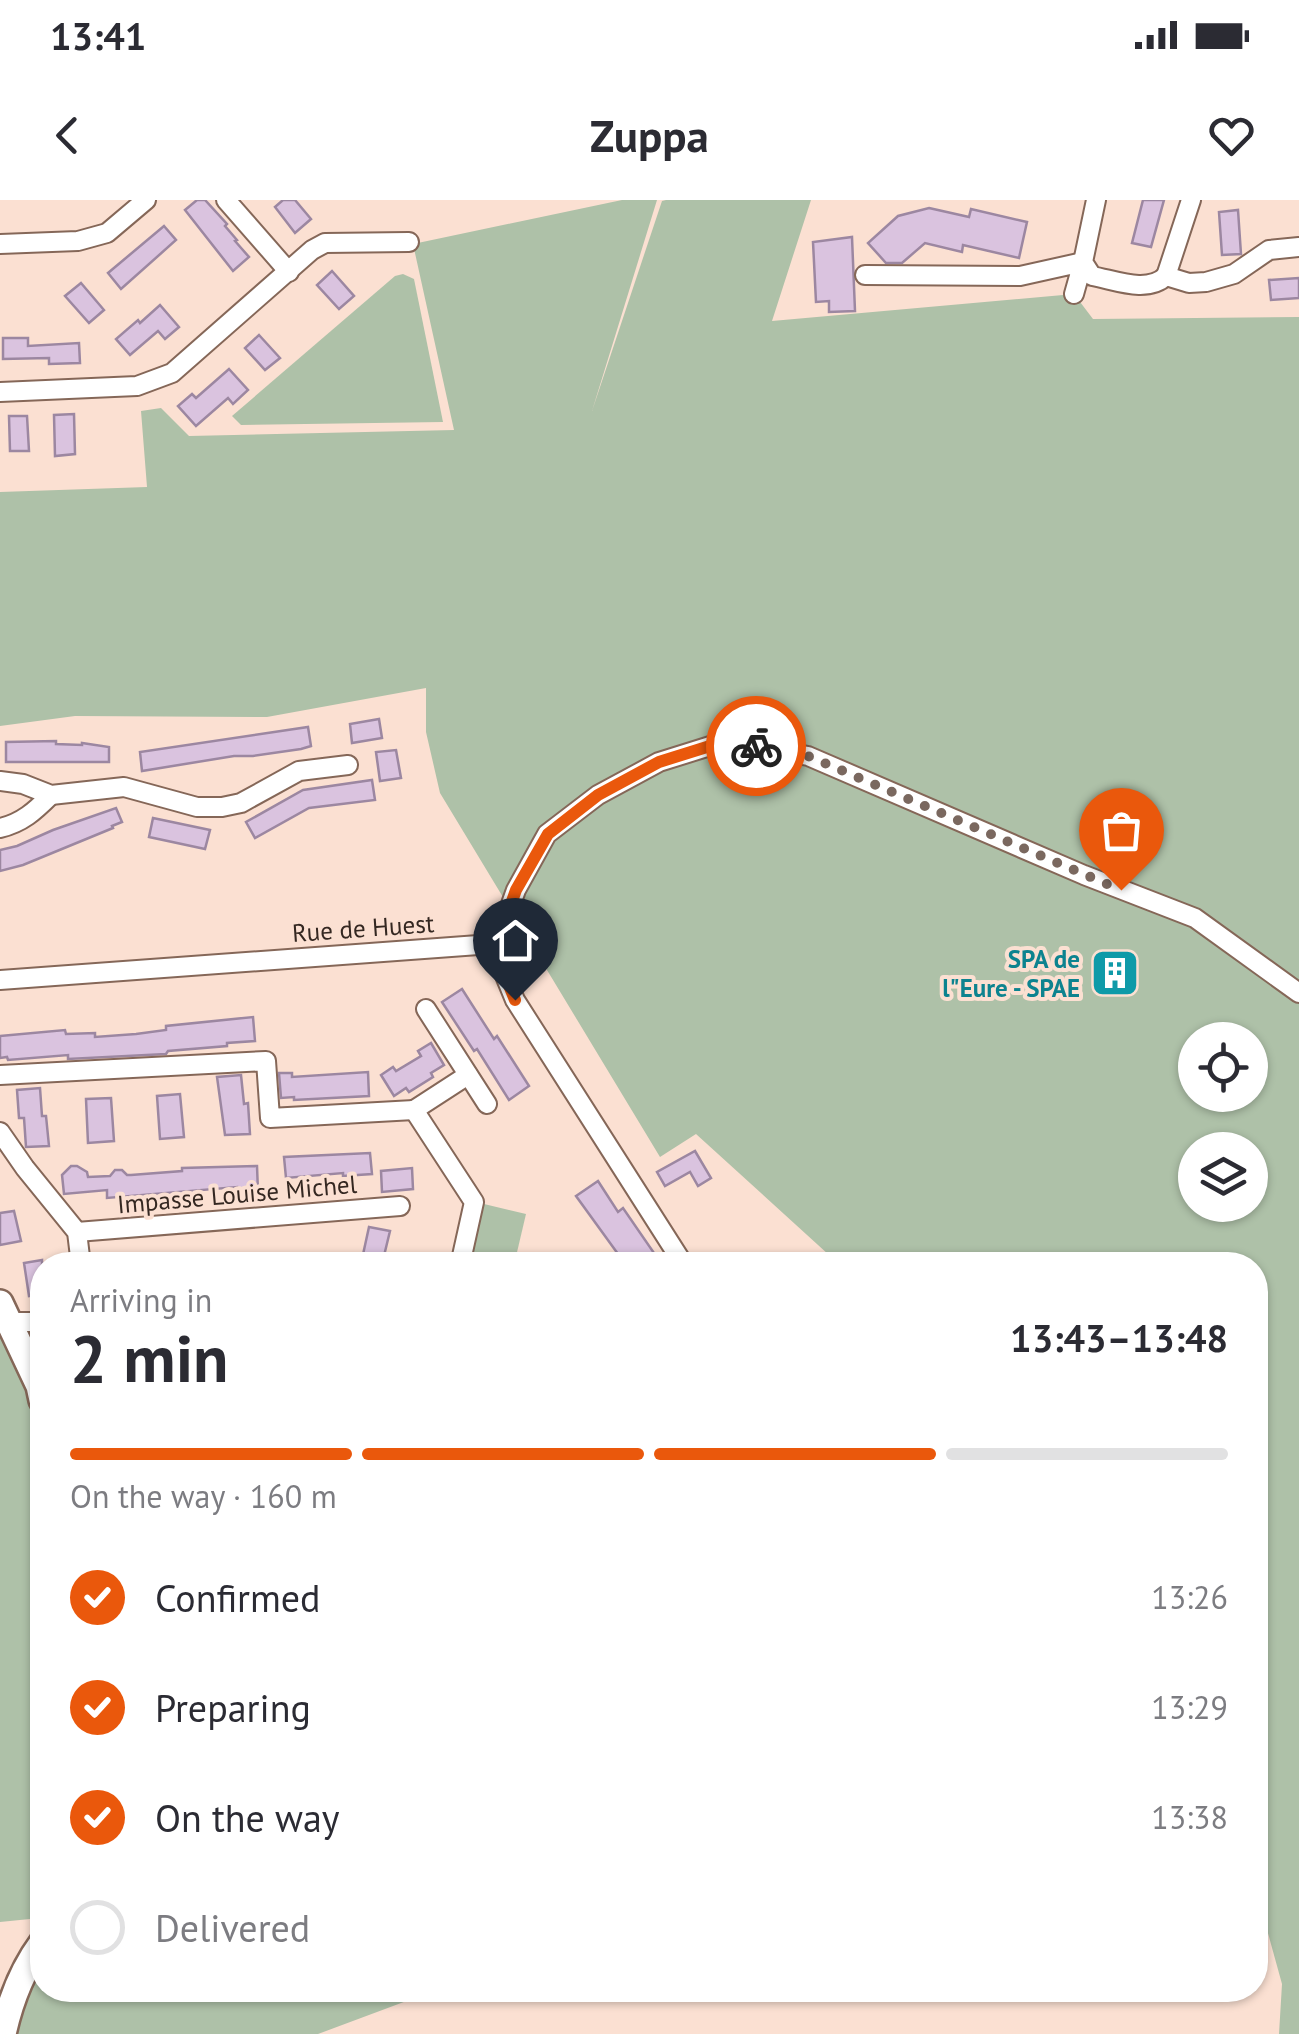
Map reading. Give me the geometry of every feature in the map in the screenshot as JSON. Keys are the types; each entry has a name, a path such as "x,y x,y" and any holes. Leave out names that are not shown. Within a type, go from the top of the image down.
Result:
{"street":[{"path":"0,244 78,241 107,232 146,200"},
{"path":"226,200 289,272"},
{"path":"1074,294 1096,200"},
{"path":"1083,262 1092,276 1144,286 1162,281 1191,200"},
{"path":"0,392 137,386 172,373 312,250 325,244 409,242"},
{"path":"1166,276 1190,283 1206,282 1234,274 1269,250 1299,248"},
{"path":"865,275 1020,276 1083,262"},
{"path":"676,1252 515,1000 492,944 501,932 516,890 548,834 598,795 659,762 726,741 808,756 1084,875 1196,918 1299,993"},
{"path":"0,781 23,784 52,796 124,787 197,806 222,808 241,803 299,771 348,765"},
{"path":"0,828 30,816 52,796"},
{"name":"Rue de Huest","path":"0,980 492,944"},
{"path":"426,1009 487,1104"},
{"path":"0,1076 266,1061 270,1118 414,1110 468,1074"},
{"path":"414,1110 474,1202 463,1252"},
{"path":"0,1132 77,1232 79,1252"},
{"name":"Impasse Louise Michel","path":"77,1232 400,1206"},
{"path":"4,1312 30,1319"},
{"path":"4,1312 30,1367"},
{"path":"3,2034 14,1994 30,1963"}],"green space":[{"path":"622,200 657,200 592,411 662,201 666,200 811,200 772,321 1074,294 1093,319 1299,317 1299,2034 1279,2034 1282,1984 1268,1933 1268,1252 826,1252 696,1134 660,1157 440,793 426,732 426,688 267,717 75,716 0,726 0,492 147,487 141,411 161,408 189,436 454,430 413,244"},
{"path":"403,274 414,279 443,422 241,425 232,416 395,276"},
{"path":"484,1204 526,1214 517,1252 472,1252"},
{"path":"0,1334 30,1397 30,1919 0,1922"},
{"path":"30,1988 30,2002 404,2002 318,2034 12,2034"}],"building":[{"path":"197,200 205,200 227,224 249,257 233,271 185,210"},
{"path":"283,200 295,200 311,219 295,233 275,207"},
{"path":"1143,200 1164,200 1151,247 1132,243"},
{"path":"929,208 969,217 971,209 1027,222 1019,258 963,245 962,252 925,243 902,263 886,263 868,243 898,216"},
{"path":"1238,210 1241,254 1222,255 1219,212"},
{"path":"164,226 176,240 121,289 108,273"},
{"path":"852,237 855,311 829,312 829,301 816,302 813,242"},
{"path":"332,271 354,296 339,309 317,285"},
{"path":"1299,278 1299,298 1271,300 1269,280"},
{"path":"81,283 104,310 89,323 65,296"},
{"path":"160,305 179,327 165,339 158,331 130,355 116,339"},
{"path":"259,335 280,358 265,370 245,348"},
{"path":"3,338 28,338 28,346 79,343 80,363 49,364 49,358 3,359"},
{"path":"229,369 248,390 233,404 228,398 196,426 178,406 192,394 196,398"},
{"path":"74,414 75,454 55,456 54,415"},
{"path":"9,416 27,416 29,451 10,451"},
{"path":"379,719 382,738 352,743 350,724"},
{"path":"308,727 311,746 301,749 142,771 140,752"},
{"path":"56,741 109,747 109,762 6,762 6,742"},
{"path":"396,750 401,778 380,781 376,752"},
{"path":"372,780 375,800 309,808 255,838 246,822 303,790"},
{"path":"116,808 122,822 113,828 0,871 0,850"},
{"path":"153,818 210,830 205,849 149,837"},
{"path":"462,989 529,1086 509,1100 442,1002"},
{"path":"253,1017 255,1041 227,1046 166,1054 0,1058 0,1036 65,1030 66,1034 95,1033 95,1037 136,1034 166,1030 166,1026"},
{"path":"431,1043 444,1065 409,1092 406,1088 394,1096 381,1075 421,1056 418,1051"},
{"path":"368,1072 369,1096 281,1098 279,1073 292,1073 292,1077"},
{"path":"241,1075 250,1134 225,1135 217,1077"},
{"path":"40,1088 49,1146 26,1147 17,1090"},
{"path":"180,1094 184,1137 160,1139 157,1096"},
{"path":"111,1098 114,1141 88,1143 86,1099"},
{"path":"695,1151 711,1178 698,1186 690,1172 665,1186 657,1172"},
{"path":"370,1153 372,1174 286,1178 284,1157"},
{"path":"71,1166 87,1172 88,1177 110,1176 115,1170 131,1175 182,1168 257,1166 258,1192 237,1193 237,1187 107,1198 107,1190 64,1194 62,1175"},
{"path":"412,1168 413,1189 382,1192 381,1171"},
{"path":"598,1181 618,1212 623,1208 653,1252 617,1252 576,1196"},
{"path":"14,1211 21,1241 0,1245 0,1213"},
{"path":"369,1227 390,1231 385,1252 364,1252"},
{"path":"30,1262 30,1296 29,1296 24,1263"}],"way so far":[{"path":"756,746 808,756 1121,890"}],"place":[{"name":"SPA de l\"Eure - SPAE","path":"1115,973"}],"route":[{"path":"515,1000 492,944 501,932 516,890 548,834 598,795 659,762 726,741 756,746"}]}
